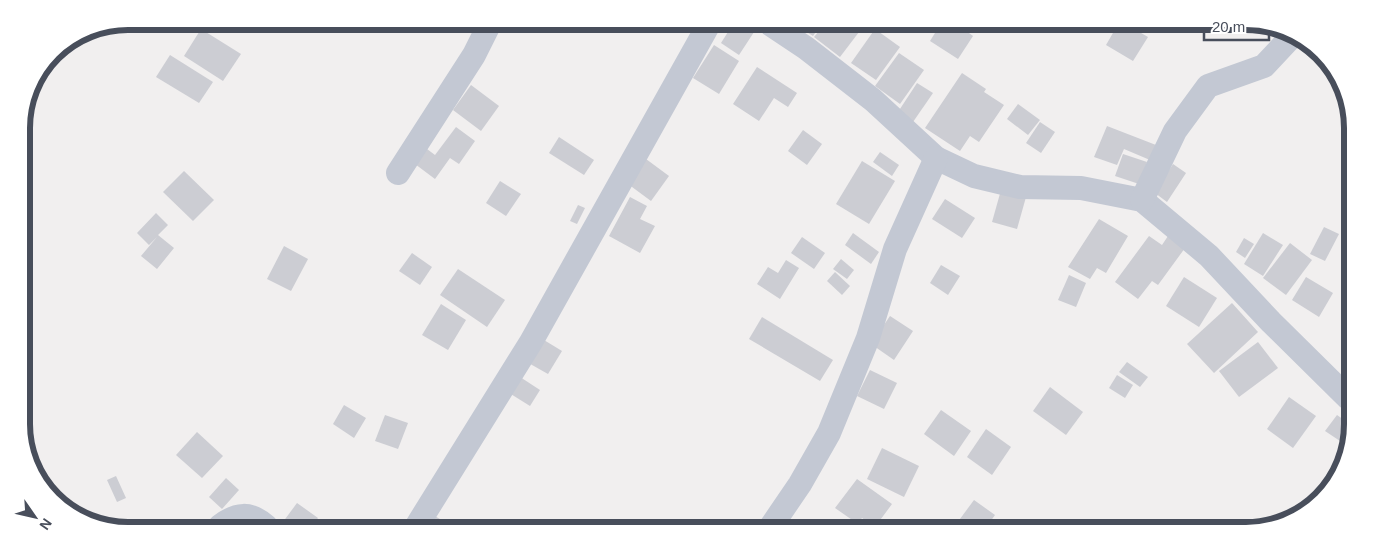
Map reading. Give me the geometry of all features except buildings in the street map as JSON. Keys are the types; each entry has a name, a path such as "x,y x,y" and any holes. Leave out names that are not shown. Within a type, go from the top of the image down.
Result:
{"street":[{"path":"398,174 474,54 486,30"},
{"path":"418,522 531,342 706,30"},
{"path":"779,30 806,48 873,100 936,158 974,176 1020,187 1082,188 1142,200 1209,256 1271,322 1344,394"},
{"path":"1142,200 1175,132 1208,86 1264,66 1289,40"},
{"path":"774,522 800,484 829,433 868,338 895,249 936,158"},
{"path":"226,522 245,514 261,522"}]}
